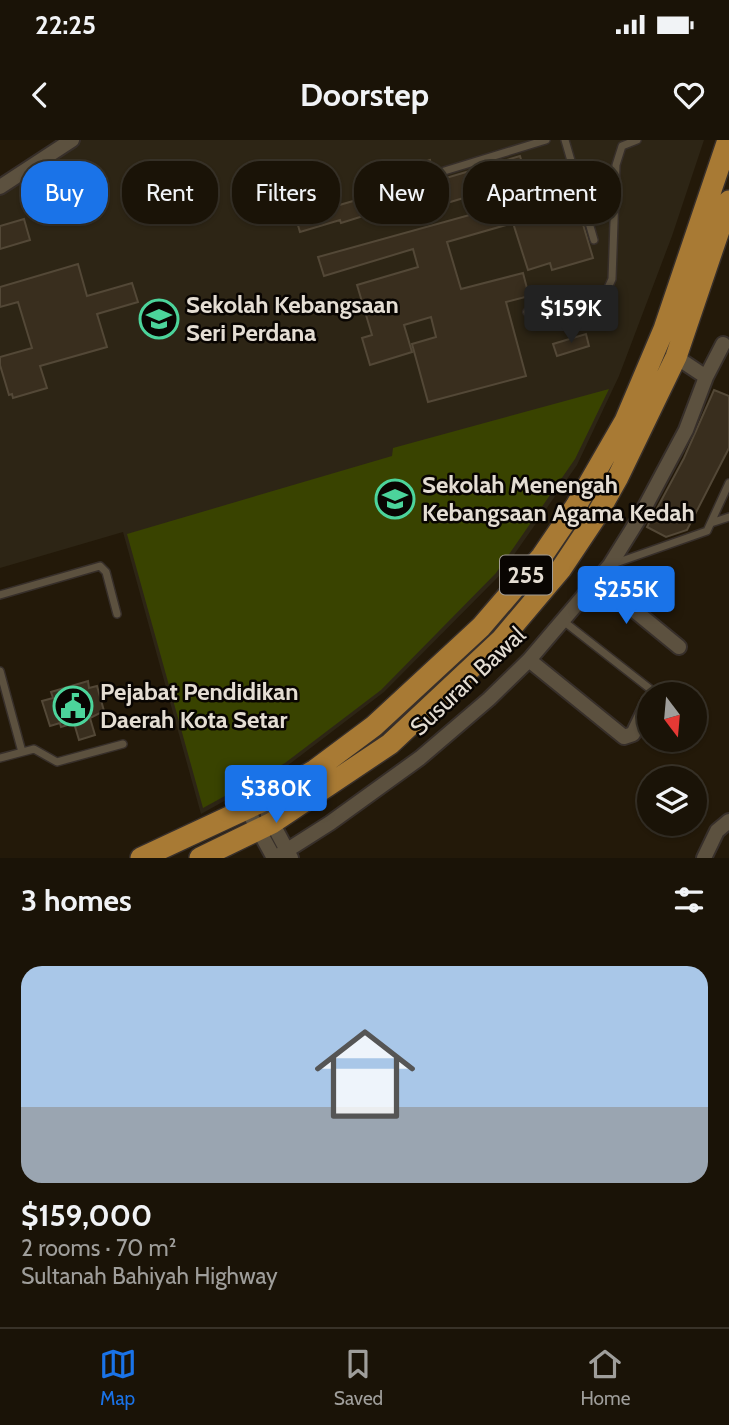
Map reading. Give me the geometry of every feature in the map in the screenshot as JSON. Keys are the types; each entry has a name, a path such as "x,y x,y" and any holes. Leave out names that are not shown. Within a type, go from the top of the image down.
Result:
{"main road":[{"name":"255","path":"141,858 254,805 315,770 374,726 481,626 542,556 576,506 625,421 664,329 725,145"},
{"name":"255","path":"200,858 266,826 390,744 501,640 561,569 595,518 676,357 729,201"}],"street":[{"path":"0,187 72,140"},
{"name":"Susuran Bawal","path":"282,856 420,758 489,699 529,660 610,565 638,520 686,430 706,377 723,344"},
{"path":"676,357 706,377"},
{"path":"596,579 679,647"},
{"path":"529,660 624,737 633,734 637,726"},
{"path":"254,805 282,856"},
{"path":"704,858 717,831 729,821"}],"lane":[{"path":"449,170 546,140"},
{"path":"565,140 594,240"},
{"path":"527,312 607,290 612,279 616,165 622,146 637,140"},
{"path":"610,565 707,531 729,483"},
{"path":"711,523 729,517"},
{"path":"0,595 100,566 106,572 117,614"},
{"path":"562,620 637,683"},
{"path":"0,671 22,751"},
{"path":"0,758 22,751 37,750 57,762 123,744"}],"shaded area":[{"name":"Sekolah Menengah Kebangsaan Agama Kedah","path":"74,140 704,140 672,236 619,376 577,465 499,576 384,692 287,766 201,814 123,532 0,568 0,185 21,172 21,224 108,224 108,161 39,161"}],"green space":[{"path":"609,389 575,459 496,573 381,690 285,763 203,808 127,534 392,456 393,448"}],"building":[{"path":"520,156 522,161 503,161"},
{"path":"463,173 463,198 449,202 449,177"},
{"path":"354,201 354,219 341,223 340,205"},
{"path":"463,217 463,224 510,224 447,242 461,289 523,273 529,296 506,302 526,376 428,402 412,344 436,337 431,317 404,325 412,352 370,365 362,338 372,335 357,285 418,267 413,249 324,276 318,257 437,224 449,224 449,221"},
{"path":"21,220 21,224 25,224 30,240 0,249 0,226"},
{"path":"298,224 327,224 300,232"},
{"path":"513,224 583,224 593,258 552,270 550,263 528,270"},
{"path":"78,264 87,296 132,283 138,302 97,314 107,347 40,366 47,388 13,398 12,394 9,395 0,357 32,348 18,302 0,307 0,287"},
{"path":"586,334 589,346 557,356 553,344"},
{"path":"714,390 729,396 729,448 687,530 666,537 647,527 684,458"},
{"name":"Pejabat Pendidikan Daerah Kota Setar","path":"88,681 89,688 97,686 104,711 90,718 95,735 79,740 74,723 61,727 60,723 50,726 42,701 53,698 51,692"}],"place":[{"name":"Sekolah Kebangsaan Seri Perdana","path":"159,319"},
{"name":"Sekolah Menengah Kebangsaan Agama Kedah","path":"395,499"},
{"name":"Pejabat Pendidikan Daerah Kota Setar","path":"73,706"}]}
